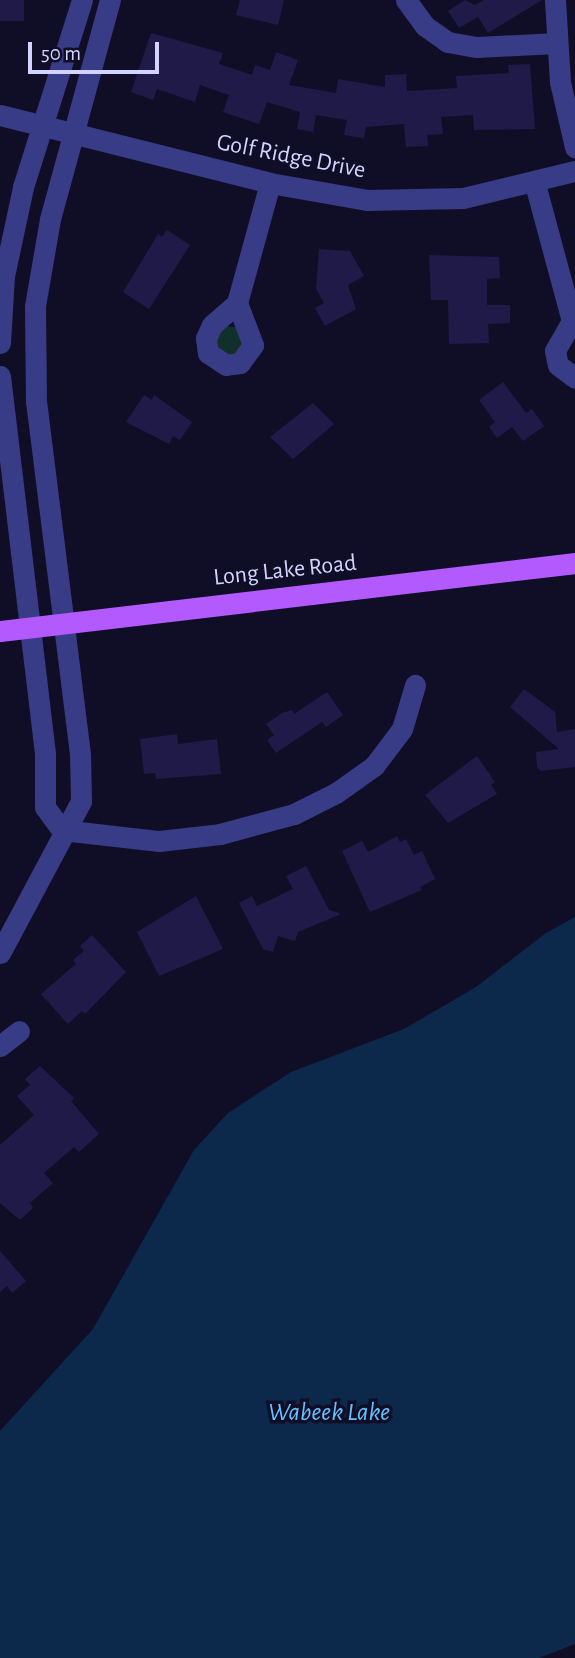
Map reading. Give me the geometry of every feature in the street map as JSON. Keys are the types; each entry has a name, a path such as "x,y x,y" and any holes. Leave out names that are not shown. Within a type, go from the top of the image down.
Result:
{"main road":[{"name":"Long Lake Road","path":"0,631 575,563"}],"street":[{"path":"0,343 11,238 41,126 82,0"},
{"path":"0,953 36,891 62,830 81,801 82,779 36,402 34,348 41,260 110,0"},
{"path":"406,0 425,26 448,43 477,47 557,43"},
{"path":"555,0 566,116 575,147"},
{"name":"Golf Ridge Drive","path":"0,115 270,183 337,197 389,201 463,198 535,184 575,171"},
{"path":"237,303 270,183"},
{"path":"535,184 574,321 555,351 558,365 575,378"},
{"path":"0,376 45,754 46,807 62,830 108,838 168,841 244,828 294,814 336,793 373,766 402,729 415,685"},
{"path":"0,1046 19,1031"}],"green space":[{"path":"224,326 236,327 246,340 232,357 216,350 215,336"}],"water":[{"name":"Wabeek Lake","path":"575,917 575,1644 539,1658 0,1658 0,1431 93,1329 194,1150 228,1113 291,1072 404,1029 476,987 546,933"}],"building":[{"path":"0,0 24,0 24,21 0,21"},
{"path":"240,0 284,0 278,25 236,15"},
{"path":"465,0 475,5 484,0 542,0 488,33 478,17 459,28 448,11"},
{"path":"151,33 223,53 219,64 252,75 255,65 270,70 276,52 298,60 289,85 336,93 338,79 385,87 385,75 406,74 407,91 457,88 456,76 509,73 508,65 530,64 535,129 474,130 473,115 441,117 443,134 427,135 428,146 406,147 404,124 366,127 364,138 344,135 347,120 316,115 313,132 297,129 300,112 267,102 259,124 223,112 229,95 200,85 195,102 157,89 153,100 131,92"},
{"path":"167,230 190,245 149,309 123,292 158,234 162,237"},
{"path":"319,249 350,251 364,276 348,285 356,309 325,326 315,308 324,303 316,289"},
{"path":"429,255 499,257 500,278 487,279 487,305 510,305 510,323 488,324 489,343 449,344 448,300 431,300"},
{"path":"503,382 526,413 532,409 544,426 523,441 512,427 497,438 489,427 495,422 479,400"},
{"path":"144,395 152,400 154,395 192,422 180,440 173,436 169,444 126,422"},
{"path":"313,403 334,424 293,459 270,437"},
{"path":"524,689 555,712 557,732 575,729 575,767 541,771 537,767 536,752 559,749 510,707"},
{"path":"327,692 343,715 326,727 322,722 276,753 267,740 274,735 266,724 282,713 292,710 294,714"},
{"path":"177,734 178,744 217,739 221,774 156,779 155,773 144,774 140,739"},
{"path":"477,756 495,782 491,785 497,794 448,823 425,795"},
{"path":"397,836 400,842 406,839 414,855 422,851 435,879 420,887 422,890 370,912 342,851 362,841 368,852"},
{"path":"306,866 329,910 341,914 298,932 295,941 278,936 273,952 263,949 239,903 252,896 257,906 293,889 286,876"},
{"path":"196,896 223,949 159,976 137,932"},
{"path":"92,935 126,972 85,1014 82,1011 68,1024 41,994 76,964 73,960 84,951 80,946"},
{"path":"40,1066 74,1098 71,1101 99,1134 79,1152 74,1147 44,1173 53,1183 30,1203 33,1208 20,1220 0,1203 0,1145 34,1115 17,1096 30,1085 25,1079"},
{"path":"0,1251 26,1281 12,1293 7,1286 0,1292"}]}
